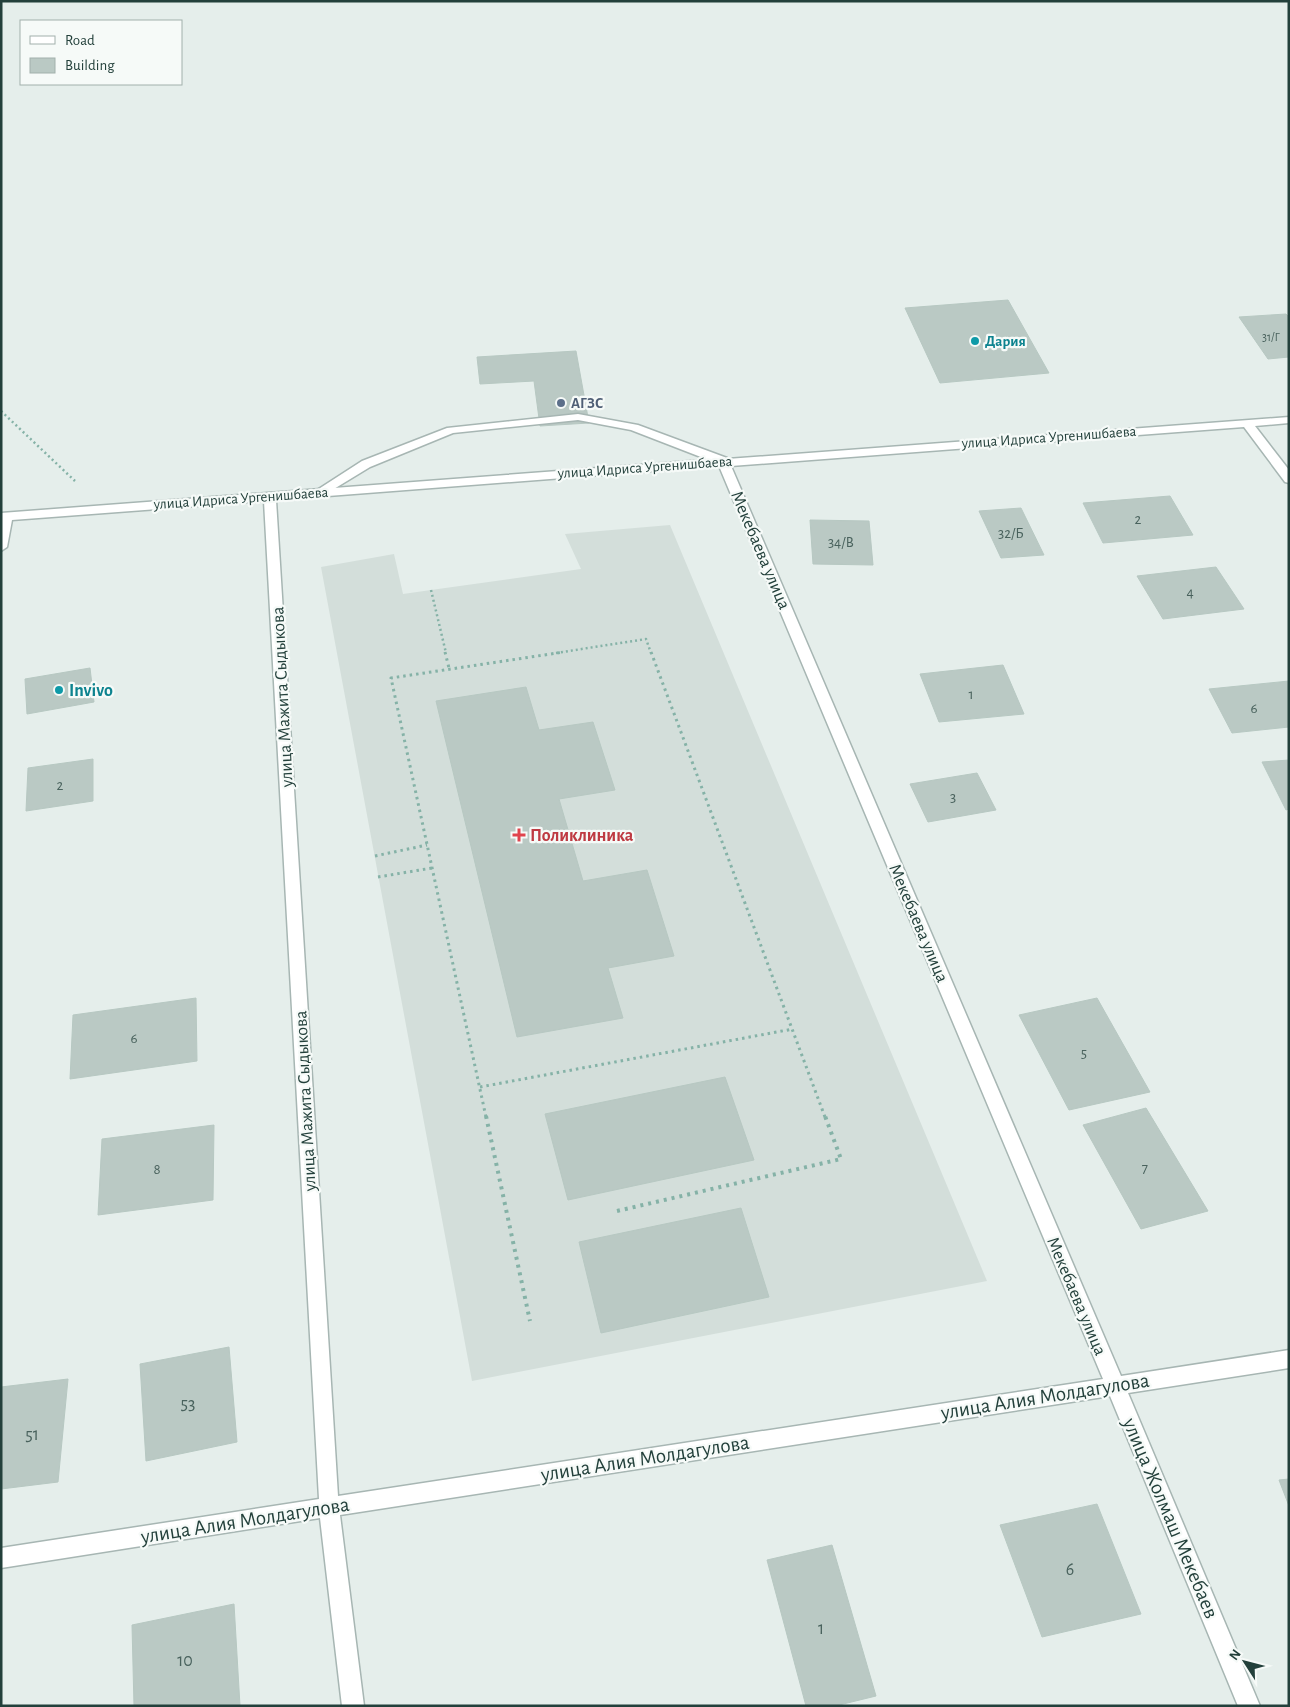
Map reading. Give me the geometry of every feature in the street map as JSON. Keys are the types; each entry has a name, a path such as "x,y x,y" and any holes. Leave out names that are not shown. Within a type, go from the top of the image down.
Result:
{"street":[{"path":"320,492 366,464 451,430 578,417 634,427 723,461"},
{"name":"улица Идриса Ургенишбаева","path":"3,517 723,461 1289,420"},
{"path":"1247,423 1289,479"},
{"name":"Мекебаева улица","path":"723,461 1115,1386"},
{"name":"улица Мажита Сыдыкова","path":"270,496 329,1507 353,1706"},
{"path":"1,547 3,517"},
{"name":"улица Алия Молдагулова","path":"1,1558 1289,1359"},
{"name":"улица Жолмаш Мекебаев","path":"1115,1386 1249,1706"}],"path":[{"path":"1,410 104,509"},
{"path":"431,590 449,668"},
{"path":"530,1321 391,678 646,639 841,1159 617,1211"},
{"path":"375,856 428,845"},
{"path":"378,877 432,868"},
{"path":"480,1087 792,1029"}],"shaded area":[{"path":"670,525 987,1281 472,1381 321,567 394,554 403,594 581,569 565,534"}],"building":[{"name":"Дария","path":"1008,300 1049,373 940,383 905,308"},
{"path":"1286,314 1289,317 1289,357 1268,359 1239,317"},
{"name":"АГЗС","path":"576,351 589,423 540,426 534,381 480,384 477,357"},
{"path":"1170,496 1193,535 1103,543 1083,503"},
{"path":"1021,508 1044,555 1001,558 979,511"},
{"path":"810,520 869,521 873,565 813,564"},
{"path":"1216,567 1244,609 1163,619 1137,576"},
{"path":"1003,665 1024,714 939,722 920,674"},
{"name":"Invivo","path":"90,668 94,702 27,714 25,679"},
{"path":"1289,681 1289,727 1232,733 1209,689"},
{"name":"Поликлиника","path":"526,687 539,730 593,722 615,790 559,799 583,881 647,870 674,956 608,968 623,1018 517,1037 436,701"},
{"path":"93,759 93,801 26,811 28,768"},
{"path":"1289,760 1289,809 1286,810 1262,762"},
{"path":"977,773 996,810 928,822 910,784"},
{"path":"196,998 197,1061 70,1079 73,1015"},
{"path":"1097,998 1150,1092 1069,1110 1019,1015"},
{"path":"725,1077 754,1160 568,1200 545,1114"},
{"path":"1146,1108 1208,1211 1141,1229 1083,1125"},
{"path":"214,1125 213,1200 98,1215 102,1139"},
{"path":"741,1208 769,1297 601,1333 579,1242"},
{"path":"229,1347 237,1442 146,1461 140,1364"},
{"path":"68,1379 58,1482 1,1489 1,1387"},
{"path":"1289,1479 1289,1506 1279,1480"},
{"path":"1097,1504 1141,1614 1042,1637 1000,1525"},
{"path":"832,1545 876,1696 835,1706 806,1706 767,1560"},
{"path":"234,1604 240,1706 134,1706 132,1625"}],"place":[{"name":"Дария","path":"975,341"},
{"name":"АГЗС","path":"561,403"},
{"name":"Invivo","path":"59,690"},
{"name":"Поликлиника","path":"519,835"}]}
